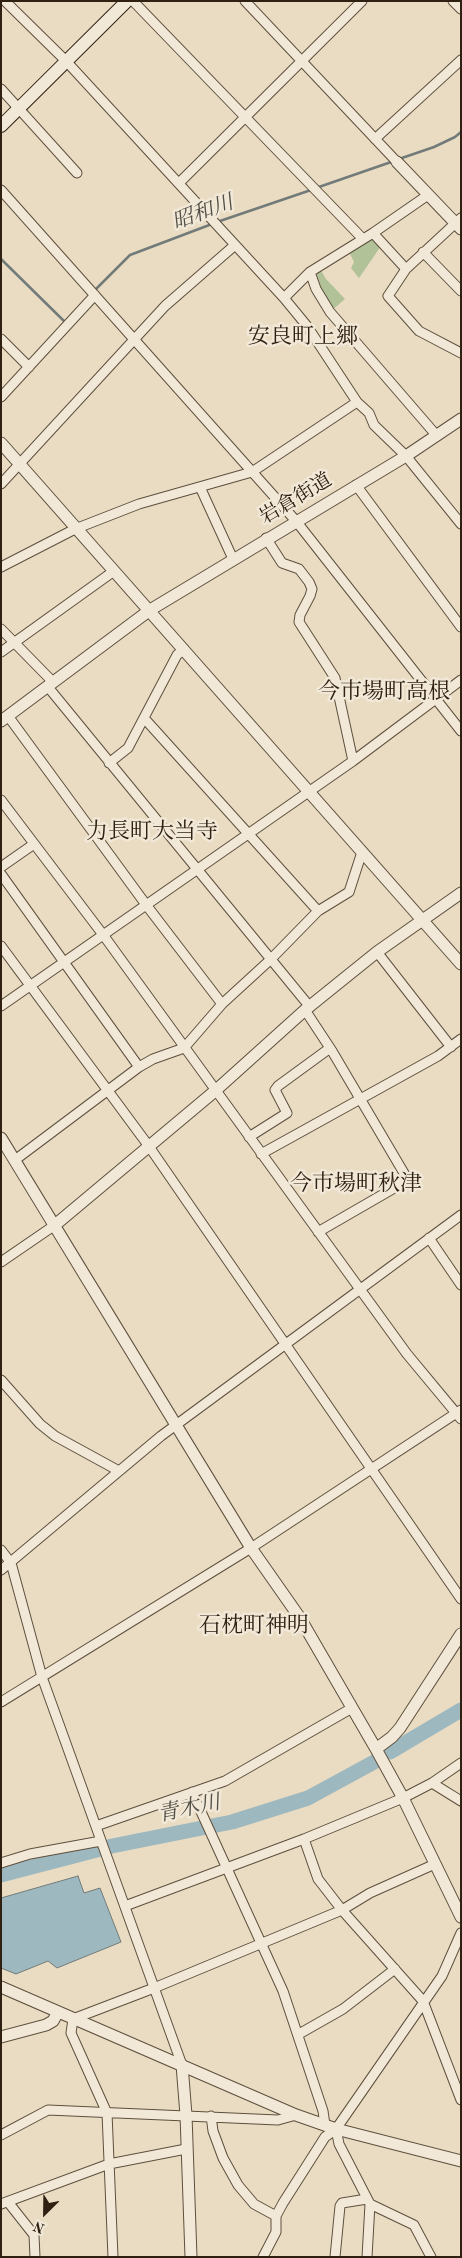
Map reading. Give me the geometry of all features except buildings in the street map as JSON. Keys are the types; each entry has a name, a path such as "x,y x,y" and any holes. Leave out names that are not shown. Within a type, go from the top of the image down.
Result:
{"main road":[{"path":"1,126 127,1"}],"street":[{"path":"5,1 66,62 284,298 307,326 357,402 369,413 374,425 406,456 461,524"},
{"path":"133,1 363,239"},
{"path":"245,1 428,195 459,224 423,252 406,269 388,293 388,296 419,331 461,353"},
{"path":"453,1 461,9"},
{"path":"179,183 302,62 358,3"},
{"path":"375,139 461,60"},
{"path":"1,89 77,173"},
{"path":"1,190 296,521 461,731"},
{"path":"284,298 310,272 373,233 428,195"},
{"path":"373,233 406,269"},
{"path":"1,484 165,306 235,245"},
{"path":"423,252 461,291"},
{"path":"310,272 316,289 330,312 437,436"},
{"path":"1,397 27,365 92,293"},
{"path":"1,339 27,365"},
{"path":"1,567 75,529 139,504 252,472 357,402"},
{"name":"岩倉街道","path":"5,719 150,610 266,538 406,456 461,419"},
{"path":"1,443 461,964"},
{"path":"356,485 461,627"},
{"path":"200,487 233,559"},
{"path":"266,538 282,564 299,569 312,589 300,615 299,622 335,678 353,761"},
{"path":"1,652 114,571"},
{"path":"1,629 50,684 109,763 270,960 307,1009 408,1180 318,1232"},
{"path":"109,763 128,748 177,655 184,649"},
{"path":"1,1006 353,761 461,680"},
{"path":"144,718 318,911"},
{"path":"5,719 222,1004"},
{"path":"1,800 103,935 407,1354 459,1414 371,1468 251,1548 1,1702"},
{"path":"1,867 34,844"},
{"path":"15,1160 139,1067 184,1048 222,1004 270,960 318,911 349,892 362,852"},
{"path":"1,874 139,1067"},
{"path":"1,1262 55,1225 148,1145 215,1091 307,1009 377,952 461,893"},
{"path":"1,946 148,1145 461,1599"},
{"path":"377,952 452,1047"},
{"path":"261,1154 361,1101 452,1047 461,1039"},
{"path":"248,1137 287,1113 275,1090 278,1086 330,1048"},
{"path":"1,1138 251,1548 300,1618 403,1798 461,1917"},
{"path":"1,1570 119,1471 176,1427 461,1215"},
{"path":"429,1238 461,1285"},
{"path":"1,1380 40,1424 56,1436 119,1471"},
{"path":"1,1550 11,1563 42,1677 182,2065 186,2115 191,2257"},
{"path":"376,1749 392,1737 400,1728 461,1634"},
{"path":"96,1826 225,1781 352,1708"},
{"path":"125,1906 304,1839 403,1798 432,1783 461,1763"},
{"path":"432,1783 461,1801"},
{"path":"192,1792 283,1991 299,2034 323,2111 325,2125"},
{"path":"304,1839 318,1879 342,1910 423,2001 461,2100"},
{"path":"1,1863 30,1854 103,1846"},
{"path":"73,2019 154,1988 342,1910 370,1894 435,1864"},
{"path":"263,2257 276,2232 276,2216 325,2137 336,2129 442,1976 461,1933"},
{"path":"299,2034 343,2010 395,1970"},
{"path":"1,1987 296,2115 336,2129 461,2161"},
{"path":"1,2037 46,2026 53,2021 58,2012"},
{"path":"73,2019 71,2033 107,2113 113,2257"},
{"path":"1,2135 48,2110 278,2120 296,2115"},
{"path":"211,2116 213,2131 223,2158 238,2185 254,2204 276,2216"},
{"path":"336,2129 338,2144 368,2201 367,2257"},
{"path":"35,2257 34,2235 5,2203 109,2164 186,2149"},
{"path":"335,2257 340,2206 342,2203 368,2201 414,2225 431,2257"}],"green space":[{"path":"373,238 381,246 359,278 351,268 354,262 349,252"},
{"path":"319,267 326,279 345,299 330,312 310,272"}],"water":[{"path":"78,1876 84,1893 100,1888 121,1942 57,1968 48,1961 16,1974 1,1968 1,1898"}],"waterway":[{"name":"昭和川","path":"399,159 434,147 461,132"},
{"name":"昭和川","path":"316,188 394,161"},
{"name":"昭和川","path":"217,222 311,190"},
{"name":"昭和川","path":"93,292 130,255 212,224"},
{"path":"1,259 66,323"},
{"name":"青木川","path":"390,1752 461,1710"},
{"name":"青木川","path":"1,1875 112,1846 232,1822 308,1798 376,1761"}],"district":[{"name":"安良町上郷","path":"303,337"},
{"name":"今市場町高根","path":"384,692"},
{"name":"力長町大当寺","path":"152,832"},
{"name":"今市場町秋津","path":"356,1184"},
{"name":"石枕町神明","path":"254,1626"}]}
